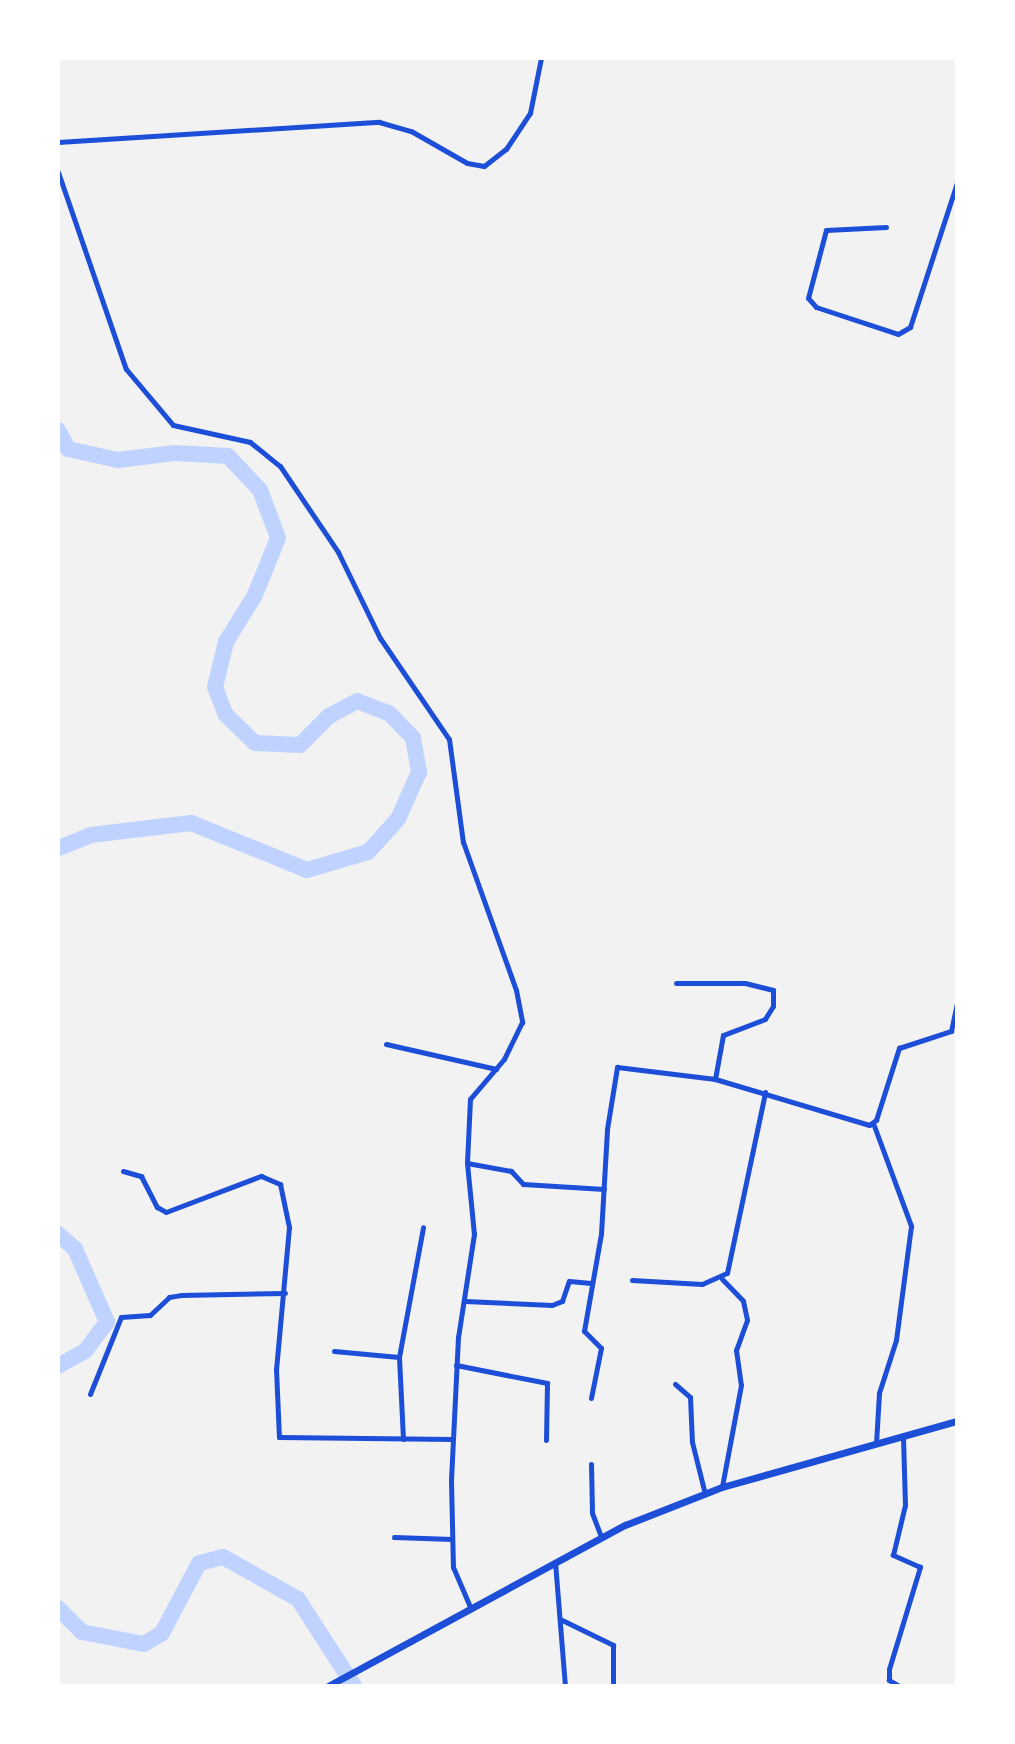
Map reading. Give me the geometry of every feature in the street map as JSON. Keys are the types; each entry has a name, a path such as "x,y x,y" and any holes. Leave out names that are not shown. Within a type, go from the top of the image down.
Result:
{"main road":[{"path":"330,1685 601,1536 722,1487 957,1421"}],"street":[{"path":"58,142 379,122 411,131 467,163 484,166 513,141 530,113 541,58"},
{"path":"58,172 120,357 134,381 173,425 250,442 280,466 338,552 387,649 446,731 463,842 510,975 522,1022 497,1070 471,1093 467,1163 474,1234 456,1365 452,1439 453,1567 471,1610"},
{"path":"886,227 826,230 808,298 816,307 898,334 910,327 957,182"},
{"path":"58,204 66,201"},
{"path":"676,983 745,983 773,990 773,1006 765,1019 723,1035 715,1079"},
{"path":"876,1444 879,1393 896,1340 911,1226 873,1123 899,1048 951,1031 957,1002"},
{"path":"386,1044 497,1070"},
{"path":"591,1398 601,1348 584,1331 617,1067 715,1079 873,1123"},
{"path":"632,1280 684,1284 722,1279 727,1273 765,1092"},
{"path":"467,1163 511,1171 523,1184 604,1189"},
{"path":"123,1171 141,1176 157,1207 166,1212 261,1176 277,1180 289,1227 276,1379 279,1437 452,1439"},
{"path":"403,1439 399,1357 423,1227"},
{"path":"722,1279 743,1301 747,1320 737,1345 741,1385 722,1487"},
{"path":"465,1301 552,1305 562,1301 569,1281 591,1283"},
{"path":"90,1394 121,1317 150,1315 169,1297 181,1295 285,1293"},
{"path":"334,1351 399,1357"},
{"path":"456,1365 547,1383 546,1440"},
{"path":"675,1384 690,1397 692,1442 705,1494"},
{"path":"899,1686 889,1680 889,1669 920,1567 893,1555 905,1505 903,1437"},
{"path":"591,1464 592,1513 601,1536"},
{"path":"394,1537 452,1539"},
{"path":"555,1561 565,1686"},
{"path":"562,1620 613,1645 613,1686"}],"waterway":[{"path":"58,430 68,449 118,460 175,453 228,456 260,490 278,538 255,595 226,642 215,687 226,715 255,743 300,745 329,716 357,701 389,713 413,738 419,772 398,819 368,852 307,870 191,823 91,835 58,848"},
{"path":"58,1234 75,1249 107,1322 85,1351 58,1366"},
{"path":"58,1608 82,1632 144,1644 162,1633 199,1563 223,1557 298,1599 354,1686"}]}
